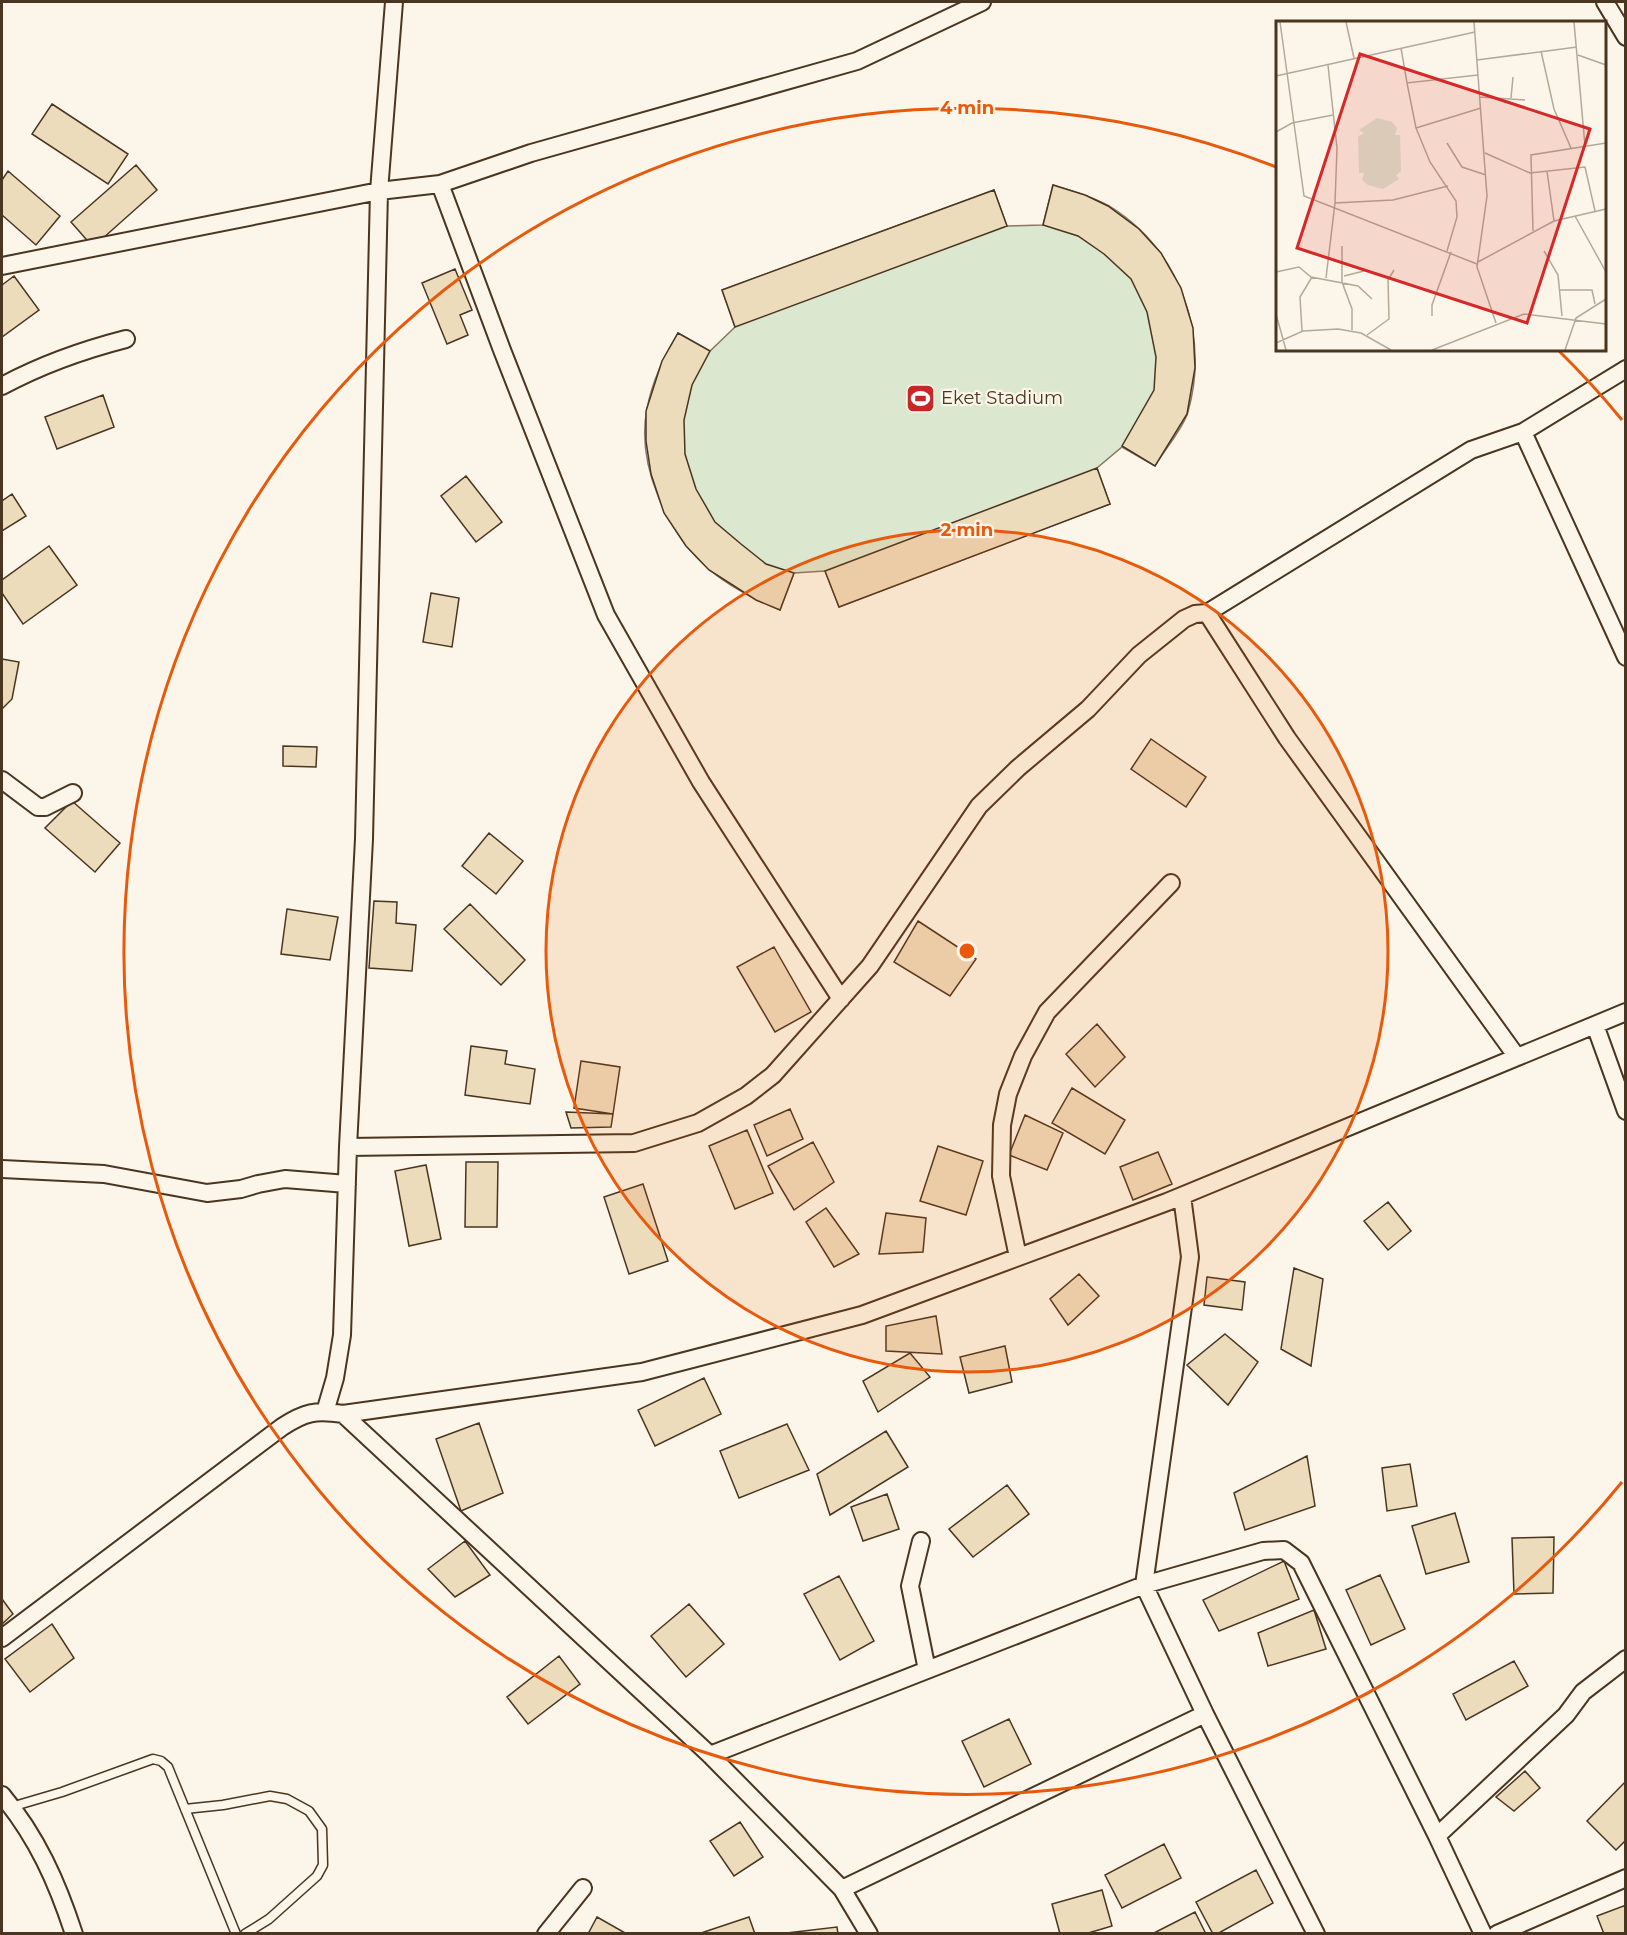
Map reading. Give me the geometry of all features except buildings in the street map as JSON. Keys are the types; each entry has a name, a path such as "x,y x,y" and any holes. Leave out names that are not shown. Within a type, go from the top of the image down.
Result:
{"street":[{"path":"325,1412 335,1378 342,1335 348,1147 364,839 379,191 394,2"},
{"path":"2,266 379,191 440,183 531,153 857,62 982,2"},
{"path":"1605,2 1626,37"},
{"path":"440,183 502,350 606,615 701,782 841,999"},
{"path":"2,386 36,368 95,347 126,339"},
{"path":"348,1147 634,1143 698,1123 746,1096 774,1075 870,966 979,806 1018,768 1088,709 1138,655 1184,619 1195,614 1207,613 1471,450 1523,432 1626,369"},
{"path":"1523,432 1626,657"},
{"path":"1207,613 1287,738 1517,1057"},
{"path":"2,780 38,807 45,807 73,793"},
{"path":"1018,1257 1001,1176 1002,1125 1008,1094 1023,1056 1047,1012 1170,883"},
{"path":"2,1638 302,1414 325,1412 342,1414 642,1372 862,1315 1182,1196 1626,1012"},
{"path":"1595,1025 1626,1111"},
{"path":"2,1169 89,1172 207,1193 241,1189 285,1179 347,1184"},
{"path":"1182,1196 1190,1257 1144,1585 1204,1714 1316,1934"},
{"path":"342,1414 710,1755 842,1889 869,1934"},
{"path":"921,1541 910,1586 927,1670"},
{"path":"710,1755 1144,1585 1263,1551 1284,1550 1301,1563 1437,1836 1483,1934"},
{"path":"1437,1836 1566,1715 1583,1692 1626,1659"},
{"path":"842,1889 1204,1714"},
{"path":"6,1801 37,1847 59,1889 74,1934"},
{"path":"1497,1934 1626,1878"},
{"path":"546,1934 583,1888"}],"lane":[{"path":"6,1801 62,1792 153,1760 162,1761 168,1767 236,1934"},
{"path":"185,1809 224,1805 260,1797 279,1797 309,1811 322,1829 322,1865 316,1876 269,1919 245,1934"}],"green space":[{"name":"Eket Stadium","path":"1053,185 1102,202 1133,224 1154,245 1171,269 1183,296 1191,323 1195,353 1194,382 1186,418 1155,466 1122,447 1097,468 1110,504 839,607 825,571 794,573 780,610 734,587 709,569 680,537 668,517 658,496 646,452 645,430 649,399 659,370 678,333 710,351 735,327 722,290 994,190 1007,226 1043,225"}],"place":[{"name":"Eket Stadium","path":"920,398"}]}
